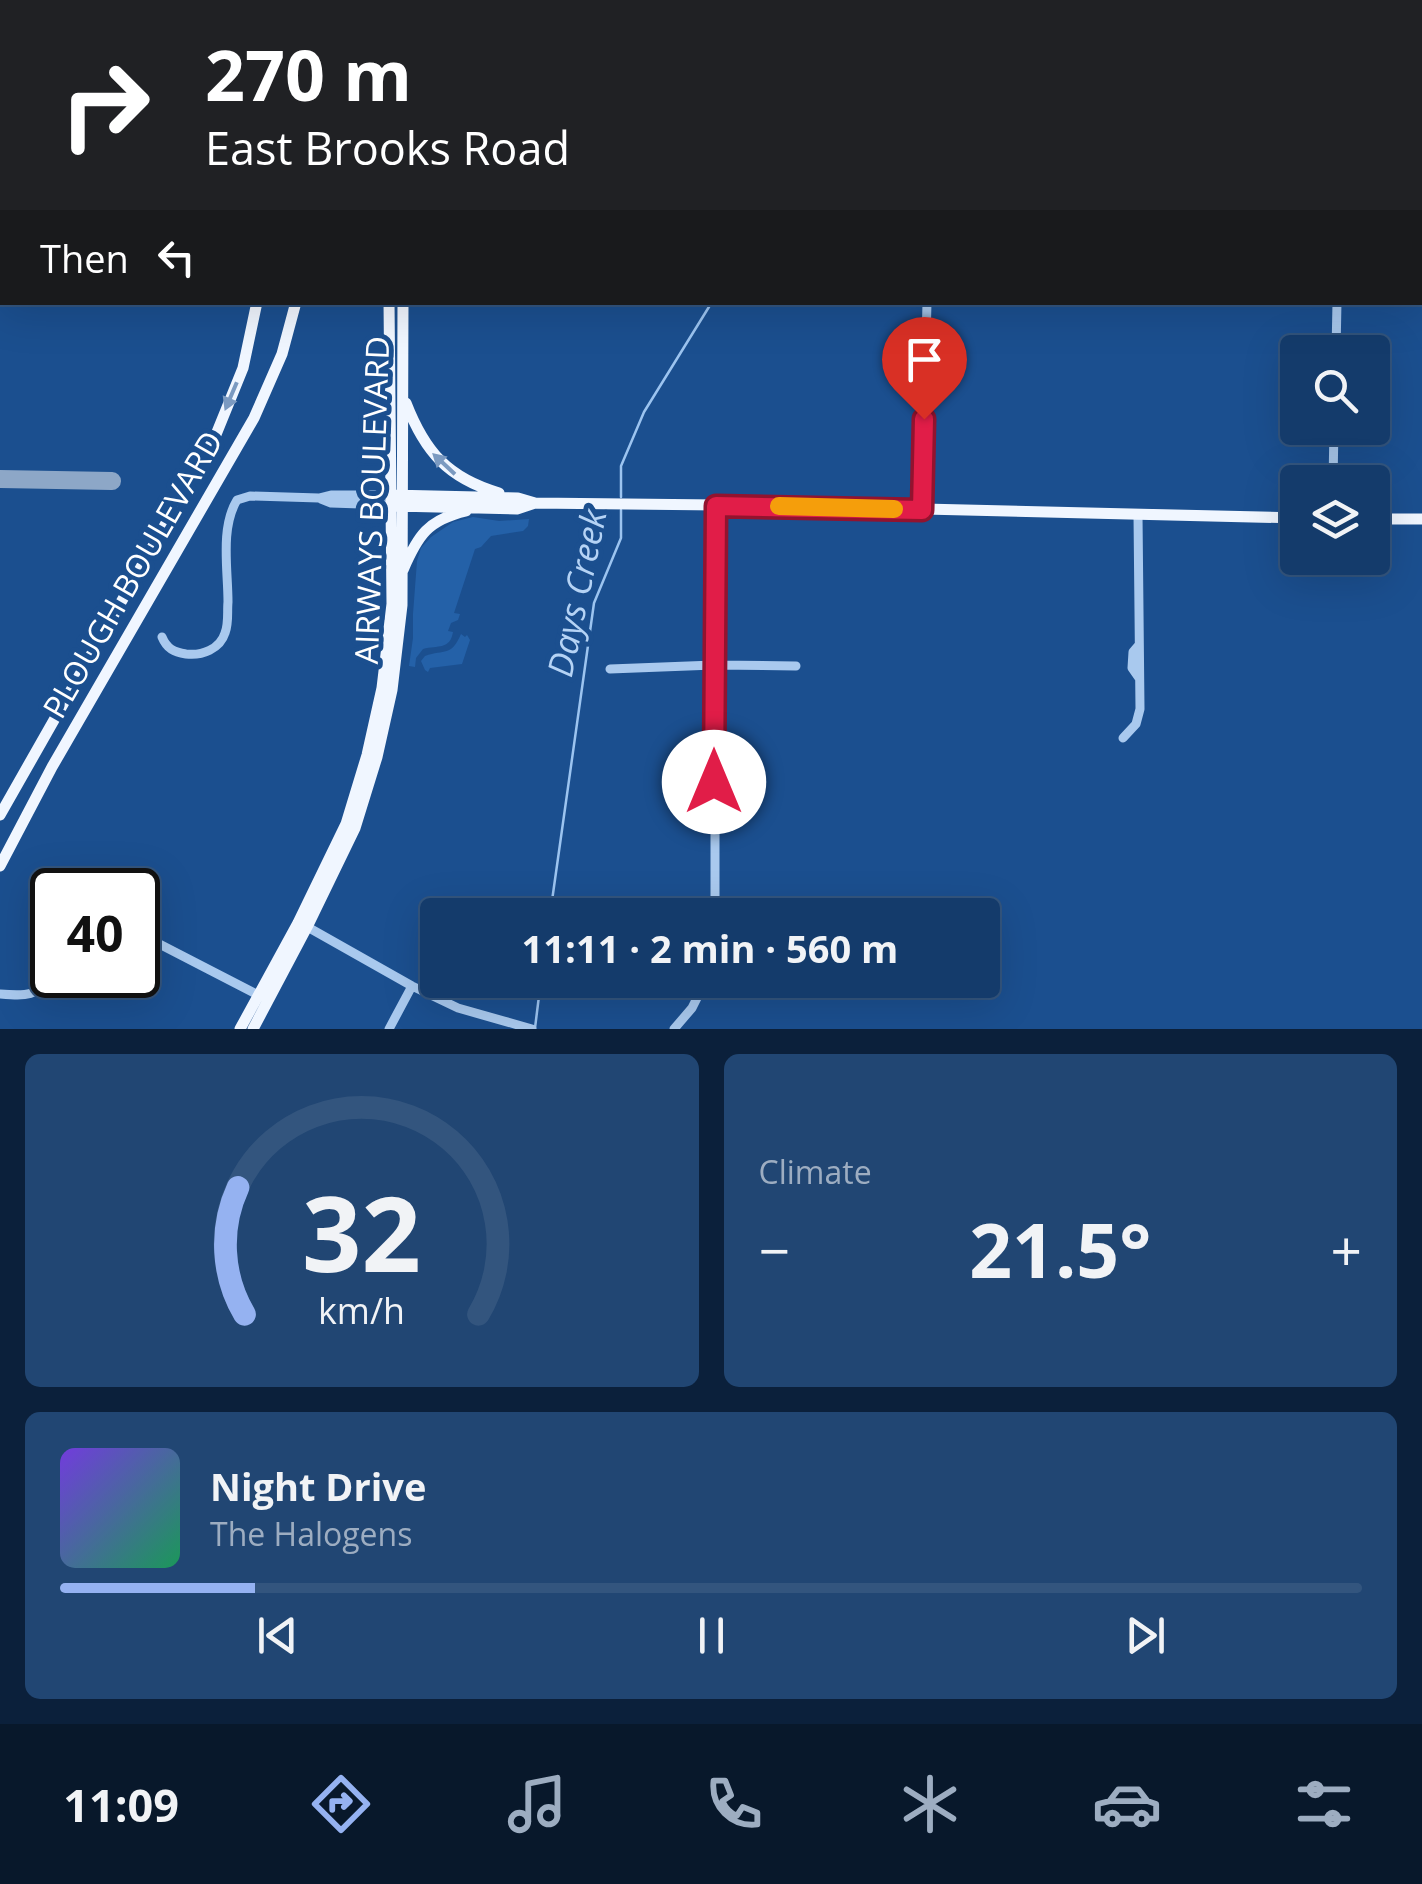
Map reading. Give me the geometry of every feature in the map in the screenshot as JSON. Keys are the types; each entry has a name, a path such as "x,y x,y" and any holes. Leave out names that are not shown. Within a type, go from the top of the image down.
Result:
{"main road":[{"name":"PLOUGH BOULEVARD","path":"0,815 214,437 243,368 256,305"},
{"name":"PLOUGH BOULEVARD","path":"0,866 52,768 254,418 282,354 295,305"},
{"name":"AIRWAYS BOULEVARD","path":"240,1029 264,998 355,828 392,690 396,500 389,305"},
{"name":"AIRWAYS BOULEVARD","path":"396,615 402,574 396,500 403,394 403,305"},
{"path":"403,394 427,447 454,474 479,487 535,503 1280,518"},
{"path":"396,500 518,498"},
{"path":"396,500 517,509 535,503"},
{"path":"402,574 416,542 428,527 449,515 477,508"},
{"path":"1390,519 1422,520"},
{"name":"AIRWAYS BOULEVARD","path":"254,1029 264,998"}],"street":[{"path":"922,510 927,305"},
{"path":"1336,335 1337,305"},
{"path":"162,638 168,648 197,654 214,648 224,637 228,530 237,500 256,496 318,498 331,503 396,500"},
{"path":"715,898 716,506"},
{"path":"1123,738 1139,717 1140,679 1145,661 1140,645 1138,515"},
{"path":"610,668 796,666"},
{"path":"303,925 458,1008 532,1029"},
{"path":"160,944 264,998"},
{"path":"388,1029 412,986"},
{"path":"0,994 30,994"},
{"path":"674,1029 697,998"}],"shaded area":[{"path":"473,517 499,521 529,519 523,531 491,536 475,549 454,613 460,614 448,631 453,632 449,642 423,649 415,667 409,666 421,548 453,522"},
{"path":"461,634 470,640 462,664 425,670 421,661 425,656 447,651"}],"waterway":[{"name":"Days Creek","path":"621,497 621,466 644,412 710,305"},
{"name":"Days Creek","path":"552,898 594,603 621,538 621,510"},
{"name":"Days Creek","path":"535,1028 539,998"}],"taxiway":[{"path":"0,479 112,481"}],"slow traffic":[{"path":"779,506 894,509"}],"route":[{"path":"714,782 716,506 922,510 924,419"}]}
